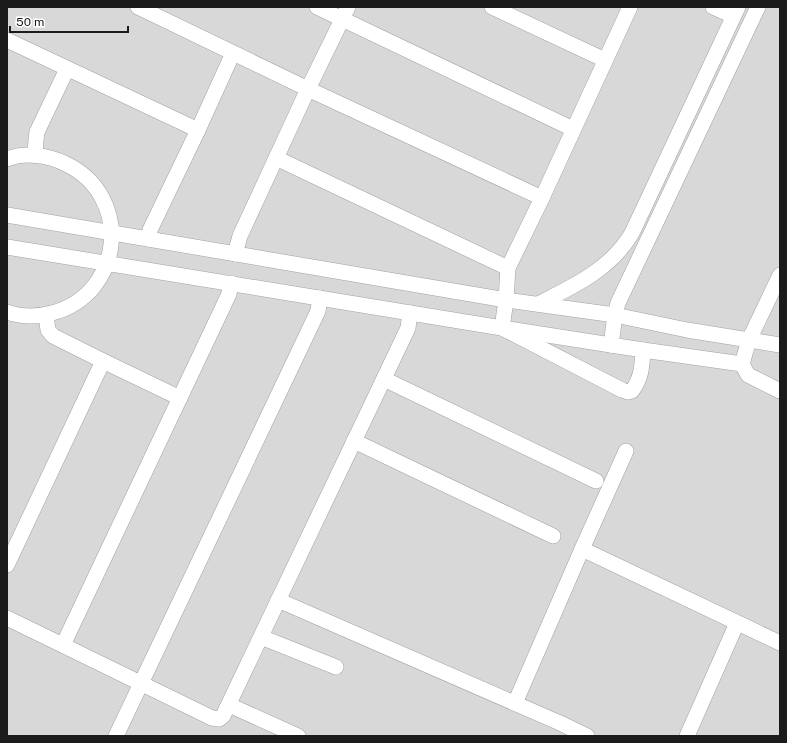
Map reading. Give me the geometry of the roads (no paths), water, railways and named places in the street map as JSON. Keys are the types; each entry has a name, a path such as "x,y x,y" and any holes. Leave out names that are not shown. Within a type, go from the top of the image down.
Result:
{"street":[{"path":"138,7 308,89 542,198"},
{"path":"317,7 345,13 573,129"},
{"path":"492,7 605,60"},
{"path":"502,328 508,268 630,7"},
{"path":"538,304 576,284 605,265 626,243 632,234 736,12 713,7"},
{"path":"611,345 618,304 758,7"},
{"path":"235,254 240,236 345,13"},
{"path":"7,40 198,130"},
{"path":"149,239 150,230 233,53"},
{"path":"34,155 37,132 67,69"},
{"path":"7,159 34,155 48,157 66,164 83,174 101,194 110,219 112,232 112,243 107,264 93,288 83,297 60,311 46,315 8,315"},
{"path":"276,158 508,268"},
{"path":"662,169 678,177"},
{"path":"7,215 506,300 615,315 687,330 780,345"},
{"path":"7,247 502,328 742,364"},
{"path":"619,251 638,260"},
{"path":"780,275 749,340 742,364 748,375 780,391"},
{"path":"62,645 229,294 231,283"},
{"path":"116,736 318,311 320,298"},
{"path":"7,618 212,718 219,719 224,716 408,328 410,313"},
{"path":"46,315 48,330 53,336 103,362 180,398"},
{"path":"502,328 628,392 632,391 639,380 642,370 643,350"},
{"path":"7,565 103,362"},
{"path":"384,379 596,481"},
{"path":"354,441 553,536"},
{"path":"515,703 626,451"},
{"path":"582,548 780,643"},
{"path":"278,600 515,703 557,730 587,736"},
{"path":"687,736 737,623"},
{"path":"262,637 336,667"},
{"path":"229,705 298,736"}]}
